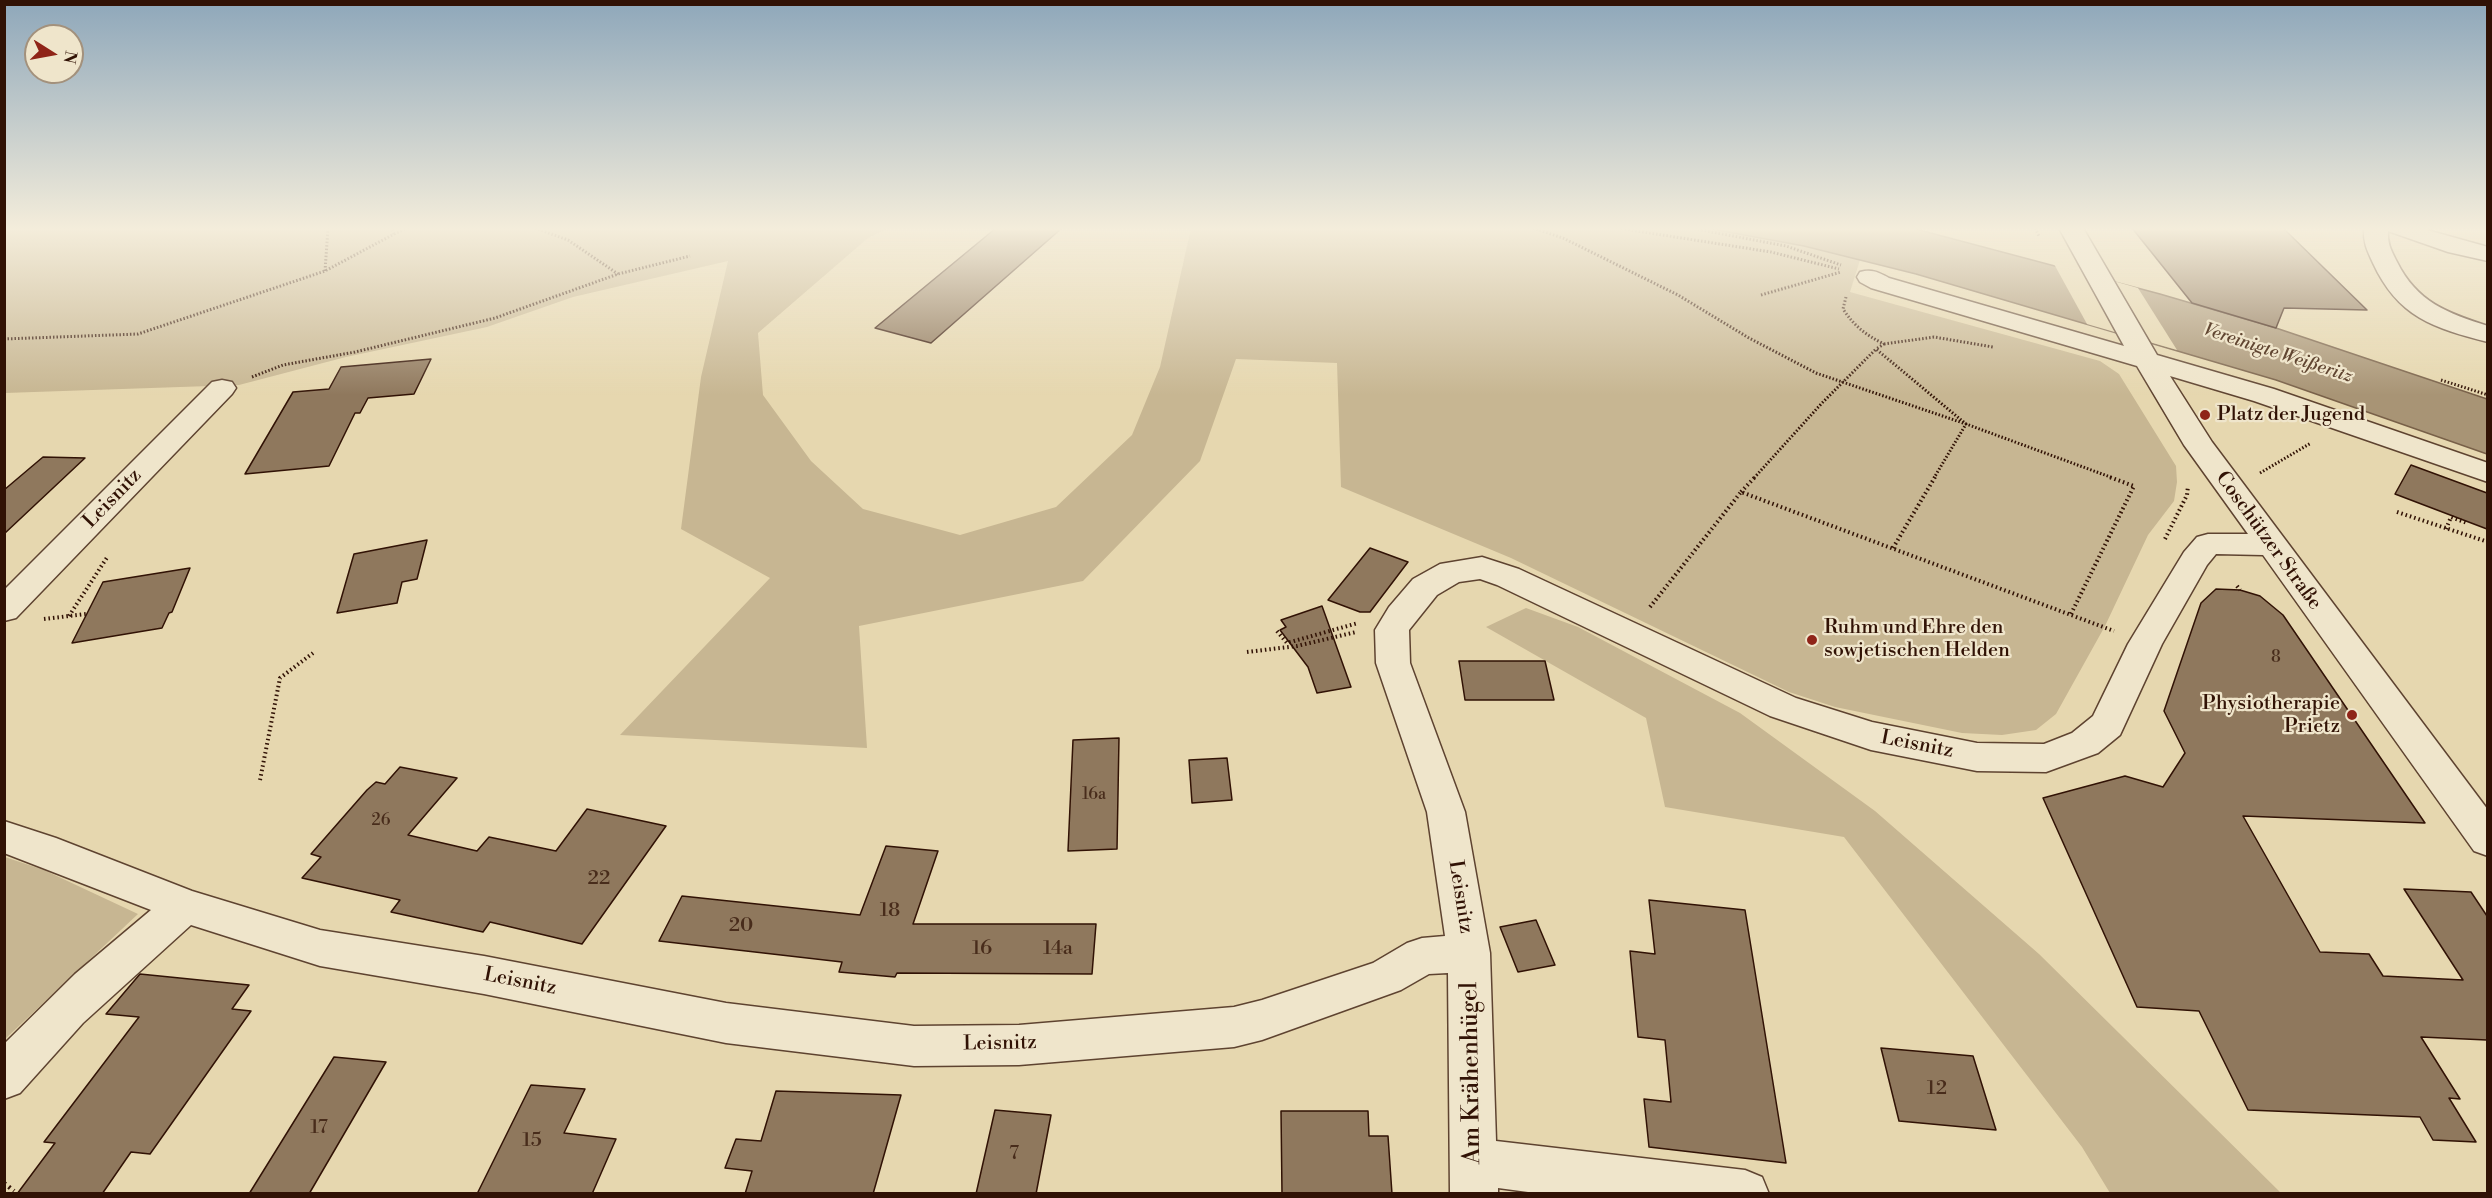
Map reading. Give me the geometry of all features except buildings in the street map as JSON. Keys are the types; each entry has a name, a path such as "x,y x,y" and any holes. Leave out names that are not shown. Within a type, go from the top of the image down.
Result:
{"street":[{"path":"1883,284 2098,348 2138,348 2487,473"},
{"name":"Coschützer Straße","path":"2102,284 2138,348 2199,445 2270,545 2485,835"},
{"path":"2395,284 2422,309 2448,322 2487,334"},
{"name":"Leisnitz","path":"4,610 222,388"},
{"name":"Leisnitz","path":"4,837 42,849 185,906 320,948 484,975 726,1023 914,1046 1019,1046 1234,1027 1262,1020 1386,977 1422,956 1469,953 1446,812 1393,663 1392,630 1401,615 1425,587 1451,572 1482,568 1508,578 1783,707 1871,736 1977,757 2046,758 2085,743 2107,725 2145,644 2195,559 2208,544 2270,545"},
{"path":"4,1078 34,1040 123,958 185,906"},
{"name":"Am Krähenhügel","path":"1469,953 1474,1178"},
{"path":"1474,1178 1745,1194"}],"path":[{"path":"4,339 138,334 287,284"},
{"path":"222,388 283,365 355,351 495,318 590,284"},
{"path":"1655,284 1816,373 1966,424 2134,486 2071,614"},
{"path":"1761,295 1812,284"},
{"path":"1852,284 1843,309 1861,333 1884,344"},
{"path":"1660,594 1741,492 1876,349 1884,344 1934,337 1988,347 2004,347 2032,329"},
{"path":"1876,349 1966,424"},
{"path":"2441,380 2487,395"},
{"path":"1893,548 1966,424"},
{"path":"2259,473 2317,440"},
{"path":"2165,539 2187,495 2188,476"},
{"path":"1741,492 2071,614 2145,644"},
{"path":"2397,512 2487,543"},
{"path":"2446,529 2451,517 2467,523"},
{"path":"69,616 108,556"},
{"path":"35,620 86,614"},
{"path":"1277,631 1287,643 1348,625"},
{"path":"1247,651 1297,646 1351,632"},
{"path":"260,780 280,678 313,653"},
{"path":"4,1183 14,1191"}],"shaded area":[{"path":"4,284 629,284 573,297 487,327 346,357 239,385 5,393"},
{"path":"723,284 815,284 758,333 763,395 811,461 863,509 960,535 1056,507 1132,435 1160,367 1179,284 1853,284 1850,292 2100,361 2119,374 2176,466 2177,482 2174,501 2148,535 2105,626 2056,714 2036,730 2002,735 1962,733 1835,707 1789,692 1511,558 1341,487 1337,363 1236,359 1200,461 1083,581 859,626 867,748 620,735 770,578 681,529 701,377"},
{"path":"1526,608 1578,627 1740,713 1875,811 2039,954 2281,1193 2110,1193 2082,1147 1844,837 1665,807 1646,718 1486,627"},
{"path":"5,857 44,870 138,914 5,1039"}],"water":[{"name":"Vereinigte Weißeritz","path":"1950,284 2122,284 2276,328 2487,399 2487,454 2276,380"}],"pier":[{"path":"2065,284 2124,284 2138,288 2177,350 2087,324"}],"place":[{"name":"Platz der Jugend","path":"2205,415"},
{"name":"Ruhm und Ehre den sowjetischen Helden","path":"1812,640"},
{"name":"Physiotherapie Prietz","path":"2352,715"}]}
